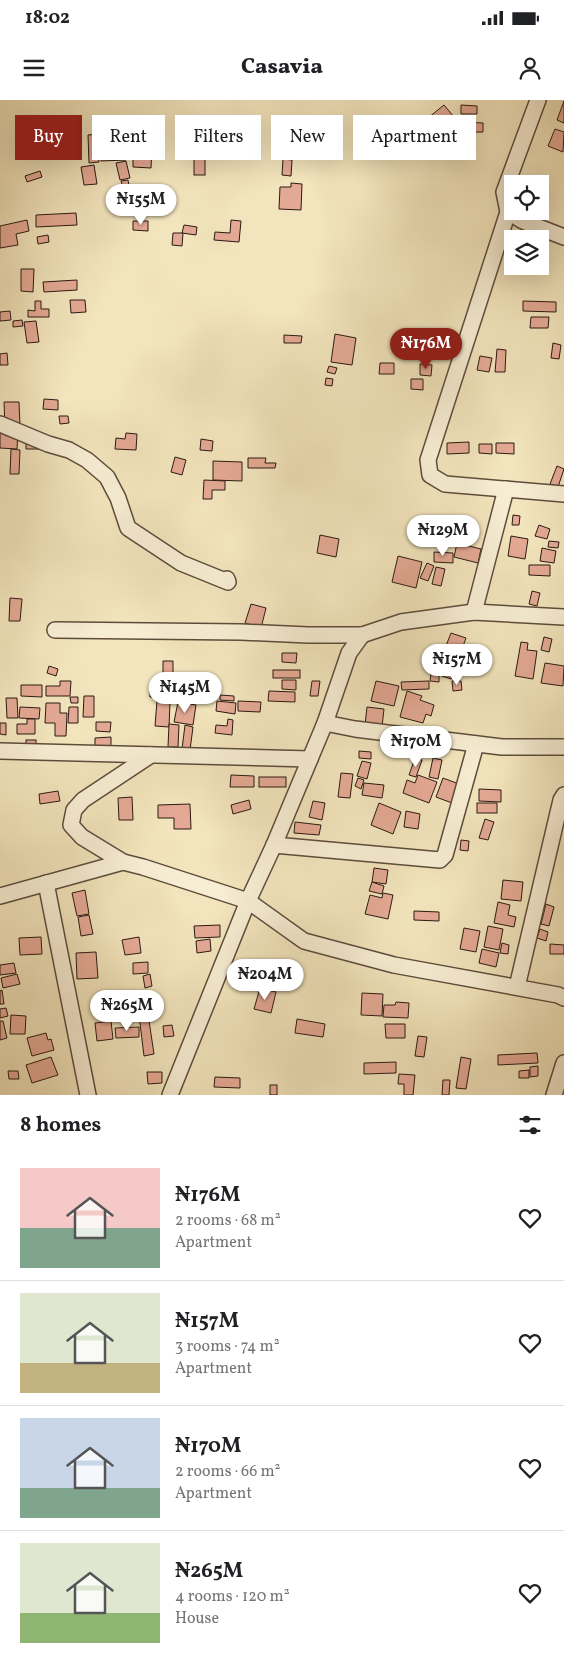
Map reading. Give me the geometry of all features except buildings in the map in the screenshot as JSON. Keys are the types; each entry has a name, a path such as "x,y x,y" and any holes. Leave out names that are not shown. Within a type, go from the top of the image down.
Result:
{"street":[{"path":"510,175 538,100"},
{"path":"505,220 428,460 430,475 445,484 564,494"},
{"path":"521,220 564,237"},
{"path":"0,424 48,444 69,450 87,460 107,477 118,498 128,528 181,563 228,582 227,579"},
{"path":"474,612 506,489"},
{"path":"55,630 362,635 401,622 474,612 564,618"},
{"path":"170,1095 248,901 274,846 325,722 349,653 362,635"},
{"path":"325,722 355,729 502,747 564,747"},
{"path":"274,846 440,860 445,855 476,744"},
{"path":"0,751 310,759"},
{"path":"151,755 83,800 74,810 71,825 82,837 123,862 248,901 304,941 394,965 517,987 558,995 564,998"},
{"path":"517,987 561,800 564,795"},
{"path":"0,896 123,862"},
{"path":"46,883 88,1095"},
{"path":"554,1095 564,1063"}]}
